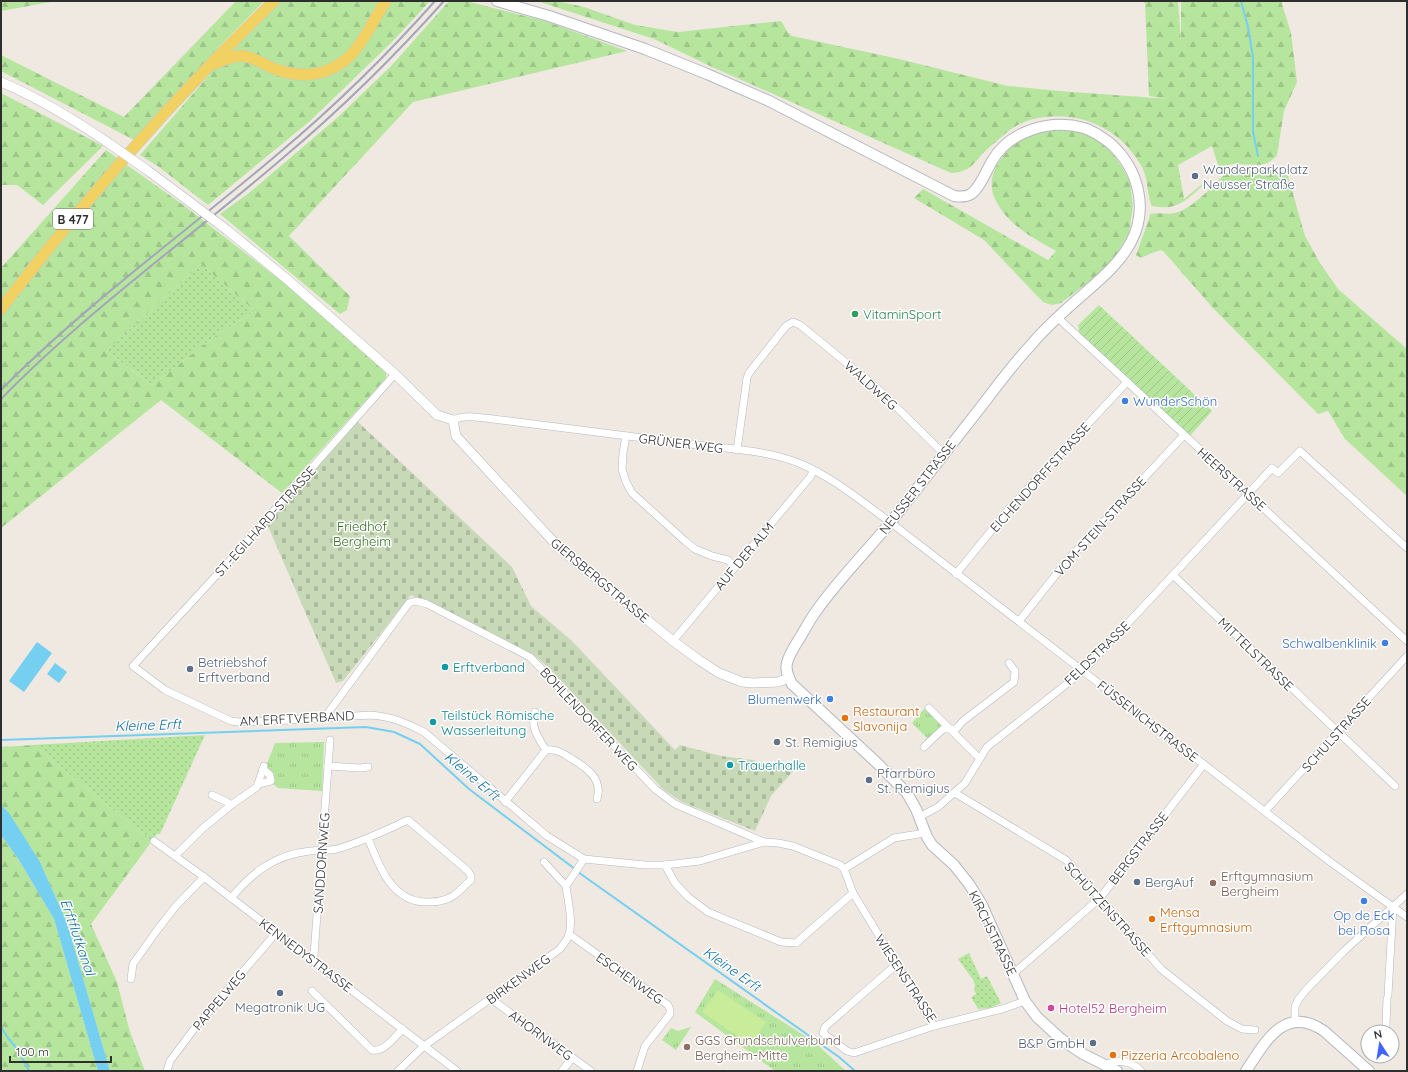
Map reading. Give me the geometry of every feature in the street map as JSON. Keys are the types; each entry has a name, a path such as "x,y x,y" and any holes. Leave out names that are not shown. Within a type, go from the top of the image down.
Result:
{"main road":[{"name":"B 477","path":"1,309 38,261 92,196 210,66 274,1"},
{"path":"210,66 235,57 244,56 290,74 310,75 333,69 343,62 359,46 386,1"},
{"name":"NEUSSER STRASSE","path":"497,1 549,16 645,49 707,74 767,100 954,196 964,196 973,192 997,154 1007,144 1020,135 1049,125 1062,124 1086,129 1099,134 1122,155 1134,175 1140,197 1140,211 1137,229 1131,242 1114,266 1057,317 1022,354 890,522 816,611 792,651 787,663 789,678"},
{"name":"KIRCHSTRASSE","path":"789,678 792,684 877,762 907,793 932,845 954,865 969,884 982,905 1025,1000 1037,1017 1061,1039 1083,1054 1116,1071"},
{"path":"1246,1071 1269,1038 1282,1026 1295,1022 1307,1022 1317,1026 1369,1071"}],"street":[{"path":"1,82 25,92 69,117 147,170 228,230 288,280 395,374 437,415 454,420"},
{"name":"HEERSTRASSE","path":"1057,317 1407,641"},
{"name":"WALDWEG","path":"737,450 747,378 749,373 786,326 793,322 800,325 876,387 944,454"},
{"name":"ST.-EGILHARD-STRASSE","path":"133,666 224,568 395,374"},
{"name":"EICHENDORFFSTRASSE","path":"956,574 1008,510 1127,382"},
{"name":"GRÜNER WEG","path":"454,420 468,417 737,450 782,458 800,464 827,477 890,522"},
{"name":"GIERSBERGSTRASSE","path":"454,420 456,436 551,539 570,557 673,641 719,673 742,682 778,682 789,678"},
{"name":"VOM-STEIN-STRASSE","path":"1019,621 1066,562 1184,435"},
{"path":"626,436 622,469 626,482 632,493 695,549 712,556 728,560 735,567"},
{"name":"FELDSTRASSE","path":"919,817 938,807 965,783 987,746 1083,671 1272,468 1278,473 1300,451 1407,548"},
{"name":"AUF DER ALM","path":"673,641 811,476 813,470"},
{"name":"FÜSSENICHSTRASSE","path":"890,522 1329,861 1407,916"},
{"name":"MITTELSTRASSE","path":"1173,575 1395,786"},
{"name":"BOHLENDORFER WEG","path":"325,717 409,603 416,600 427,604 530,657 655,789 670,800 764,842"},
{"name":"SCHULSTRASSE","path":"1265,811 1407,656"},
{"path":"924,747 943,729 956,729 963,721 1014,682 1015,671 1009,663"},
{"name":"AM ERFTVERBAND","path":"133,666 165,690 231,721 266,721 372,715 401,721 424,732 505,802 582,862"},
{"path":"929,708 976,756 980,758"},
{"path":"535,712 533,717 533,725 537,736 546,750"},
{"name":"SANDDORNWEG","path":"312,959 314,956 330,740"},
{"path":"546,750 558,750 591,773 599,793 597,799"},
{"path":"505,802 546,750"},
{"name":"BERGSTRASSE","path":"1013,974 1100,898 1204,764"},
{"path":"328,766 368,767"},
{"path":"175,856 202,829 231,805 257,787 263,768 270,775 270,781 258,784"},
{"name":"SCHÜTZENSTRASSE","path":"955,793 1066,860 1161,969 1228,1021 1242,1029 1255,1030"},
{"path":"212,794 231,805"},
{"path":"231,898 255,872 272,862 292,854 336,849 368,838 408,820 468,871 471,876 471,880 453,896 438,902 419,903 402,895 394,889 381,867 368,838"},
{"path":"566,886 582,862 665,865 700,861 764,842 793,846 832,861 844,869 894,838 925,833"},
{"name":"KENNEDYSTRASSE","path":"154,841 204,877 403,1028 457,1071"},
{"path":"544,862 566,886 570,913 569,934"},
{"path":"665,865 675,883 688,897 708,912 781,942 796,943 853,893"},
{"name":"WIESENSTRASSE","path":"844,869 853,893 934,1026 1002,1009 1025,1000"},
{"path":"131,979 133,964 155,933 175,907 204,877"},
{"path":"1295,1022 1295,1007 1298,1000 1306,990 1344,952 1407,894"},
{"path":"1386,1024 1393,906"},
{"name":"PAPPELWEG","path":"167,1071 170,1061 194,1029 276,933"},
{"name":"BIRKENWEG","path":"398,1071 424,1046 560,949 569,934"},
{"name":"ESCHENWEG","path":"569,934 668,1005 670,1014 645,1046 637,1071"},
{"path":"896,965 825,1028 823,1033 847,1051 854,1053 934,1026"},
{"path":"312,991 372,1050 377,1052 382,1049 403,1028"},
{"name":"AHORNWEG","path":"490,999 591,1071"},
{"path":"562,1071 572,1058"},
{"path":"1104,1066 1112,1062 1121,1061 1132,1064 1141,1071"}],"green space":[{"path":"1,1 56,1 1,11"},
{"path":"236,1 264,1 218,48 134,140 1,71 1,55 124,117"},
{"path":"279,1 430,1 394,40 310,121 208,205 159,167 140,155 229,52"},
{"path":"449,1 466,1 545,21 627,51 413,102 289,236 350,296 347,310 340,314 220,214 249,193 338,117 392,65"},
{"path":"537,1 557,1 584,7 635,25 678,32 781,21 792,36 899,59 1008,86 1169,99 1149,96 1145,3 1142,1 1178,1 1181,42 1181,1 1281,1 1291,33 1297,82 1284,111 1277,155 1273,159 1258,165 1233,164 1219,168 1212,146 1178,165 1184,199 1201,185 1202,186 1180,204 1160,207 1152,206 1151,204 1145,173 1135,156 1114,135 1102,127 1089,122 1060,116 1027,121 1011,129 983,153 968,169 951,173 710,66 654,39"},
{"path":"1,93 103,146 43,205 17,185 1,185"},
{"path":"1056,129 1075,130 1093,136 1113,154 1130,182 1133,206 1129,233 1115,257 1101,272 1061,303 1052,305 1043,302 984,240 914,198 923,189 1048,260 1056,251 1022,230 1007,217 996,201 992,190 992,179 995,169 1001,159 1018,142 1038,132"},
{"path":"106,150 182,204 284,283 386,373 386,378 282,493 161,400 1,528 1,268","holes":["201,264 255,311 214,337 152,385 106,351"]},
{"path":"1241,169 1256,171 1281,170 1288,176 1305,236 1320,263 1338,289 1407,349 1407,496 1345,439 1328,411 1318,414 1213,308 1164,252 1161,250 1141,258 1136,255 1150,214 1172,214 1182,211 1210,189 1227,172"},
{"path":"201,264 255,311 214,337 152,385 106,351"},
{"path":"1099,305 1212,411 1189,437 1080,334 1078,325"},
{"name":"Friedhof Bergheim","path":"357,421 512,567 531,606 572,641 675,750 680,745 721,756 753,760 773,767 780,767 791,762 802,761 771,796 755,831 682,802 664,790 549,668 536,657 411,595 343,681 336,683 267,524"},
{"path":"925,708 942,724 942,726 929,740 912,723"},
{"path":"205,735 160,834 157,834 152,841 33,745"},
{"path":"324,742 322,791 278,788 273,784 273,776 266,766 275,743"},
{"path":"33,745 152,841 91,924 117,982 130,1032 145,1071 110,1071 67,923 40,862 9,814 1,805 1,747"},
{"path":"1,835 19,860 54,919 98,1071 1,1071"},
{"path":"969,953 981,979 987,976 1001,1003 990,1008 978,1009 971,997 976,994 974,989 974,981 958,959"},
{"path":"715,979 813,1041 846,1071 775,1071 695,1012"},
{"path":"718,990 766,1022 750,1045 702,1012"},
{"path":"691,1027 676,1050 662,1040 671,1028 678,1031"}],"water":[{"path":"37,642 52,653 24,692 9,681"},
{"path":"55,663 67,672 59,683 47,674"},
{"path":"1,805 9,813 40,862 67,923 110,1071 98,1071 54,919 19,860 1,835"}],"waterway":[{"path":"1241,1 1248,27 1253,57 1253,132 1258,156"},
{"name":"Kleine Erft","path":"1,740 366,727 394,732 420,744 469,789 575,869"},
{"name":"Kleine Erft","path":"578,872 839,1057 855,1071"},
{"path":"1,1027 18,1050 29,1071"}],"railway":[{"path":"1,390 68,327 137,268 279,153 320,117 398,41 435,1"},
{"path":"1,399 34,366 104,305 305,139 386,62 444,1"}],"place":[{"name":"Wanderparkplatz Neusser Straße","path":"1195,176"},
{"name":"VitaminSport","path":"855,314"},
{"name":"WunderSchön","path":"1125,401"},
{"name":"Schwalbenklinik","path":"1385,643"},
{"name":"Erftverband","path":"445,667"},
{"name":"Betriebshof Erftverband","path":"190,669"},
{"name":"Blumenwerk","path":"830,699"},
{"name":"Restaurant Slavonija","path":"845,718"},
{"name":"Teilstück Römische Wasserleitung","path":"433,722"},
{"name":"St. Remigius","path":"777,742"},
{"name":"Trauerhalle","path":"730,765"},
{"name":"Pfarrbüro St. Remigius","path":"869,780"},
{"name":"BergAuf","path":"1137,882"},
{"name":"Erftgymnasium Bergheim","path":"1213,883"},
{"name":"Op de Eck bei Rosa","path":"1364,901"},
{"name":"Mensa Erftgymnasium","path":"1152,919"},
{"name":"Megatronik UG","path":"280,993"},
{"name":"Hotel52 Bergheim","path":"1051,1008"},
{"name":"B&P GmbH","path":"1093,1043"},
{"name":"GGS Grundschulverbund Bergheim-Mitte","path":"687,1047"},
{"name":"Pizzeria Arcobaleno","path":"1113,1055"}],"water label":[{"name":"Erftflutkanal","path":"78,937"}]}
